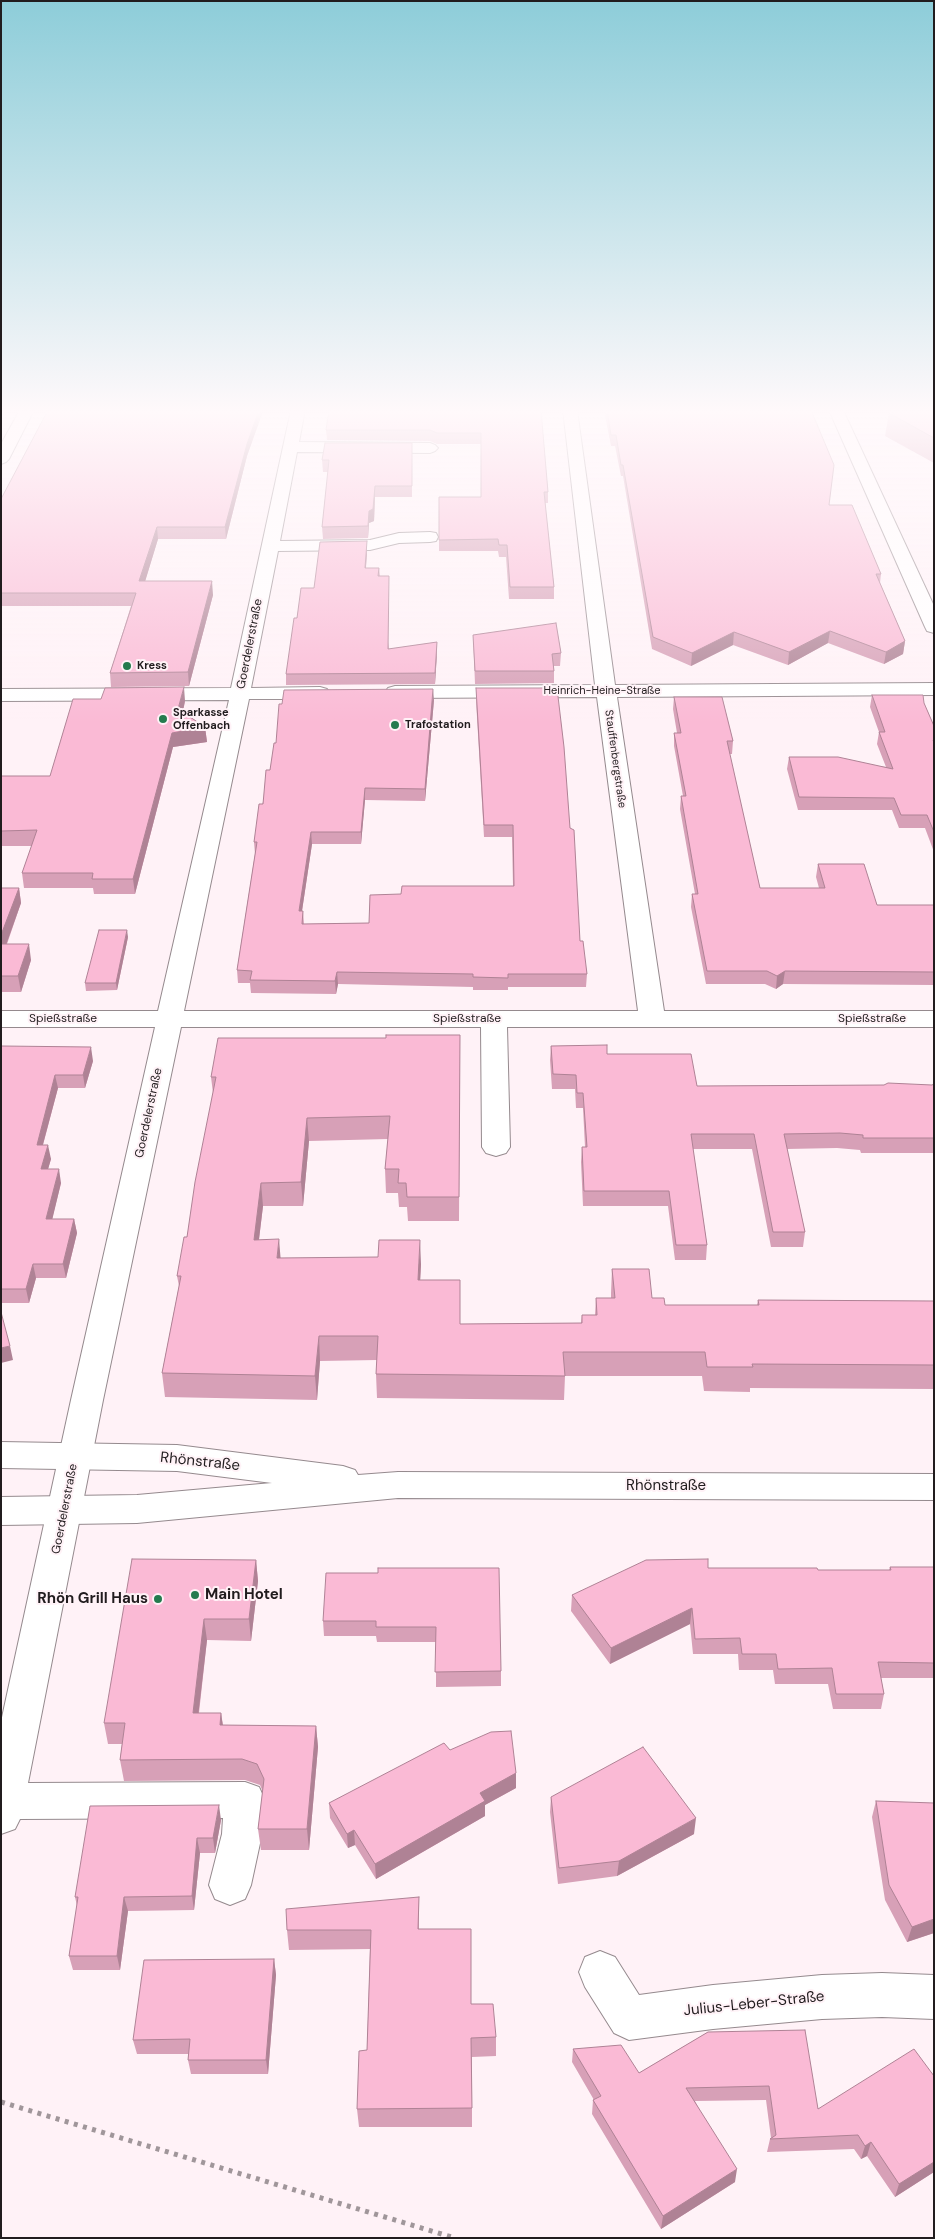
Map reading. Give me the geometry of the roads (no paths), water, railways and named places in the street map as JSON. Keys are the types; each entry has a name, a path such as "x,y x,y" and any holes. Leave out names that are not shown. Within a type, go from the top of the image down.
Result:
{"street":[{"name":"Goerdelerstraße","path":"3,1808 76,1455 240,693 276,514"},
{"name":"Stauffenbergstraße","path":"583,514 652,1019"},
{"path":"883,514 934,627"},
{"path":"270,546 370,546 399,538 430,537"},
{"name":"Heinrich-Heine-Straße","path":"379,692 934,689"},
{"path":"1,695 339,692"},
{"name":"Spießstraße","path":"1,1019 934,1019"},
{"path":"494,1019 496,1148"},
{"name":"Rhönstraße","path":"1,1455 177,1458 398,1485"},
{"name":"Rhönstraße","path":"1,1511 137,1508 398,1485 934,1487"},
{"path":"3,1808 245,1800 242,1834 230,1884"},
{"name":"Julius-Leber-Straße","path":"600,1972 629,2018 712,2007 822,1997 882,1995 934,1997"}],"place":[{"name":"Kress","path":"127,666"},
{"name":"Sparkasse Offenbach","path":"163,719"},
{"name":"Trafostation","path":"395,725"},
{"name":"Main Hotel","path":"195,1595"},
{"name":"Rhön Grill Haus","path":"158,1599"}]}
